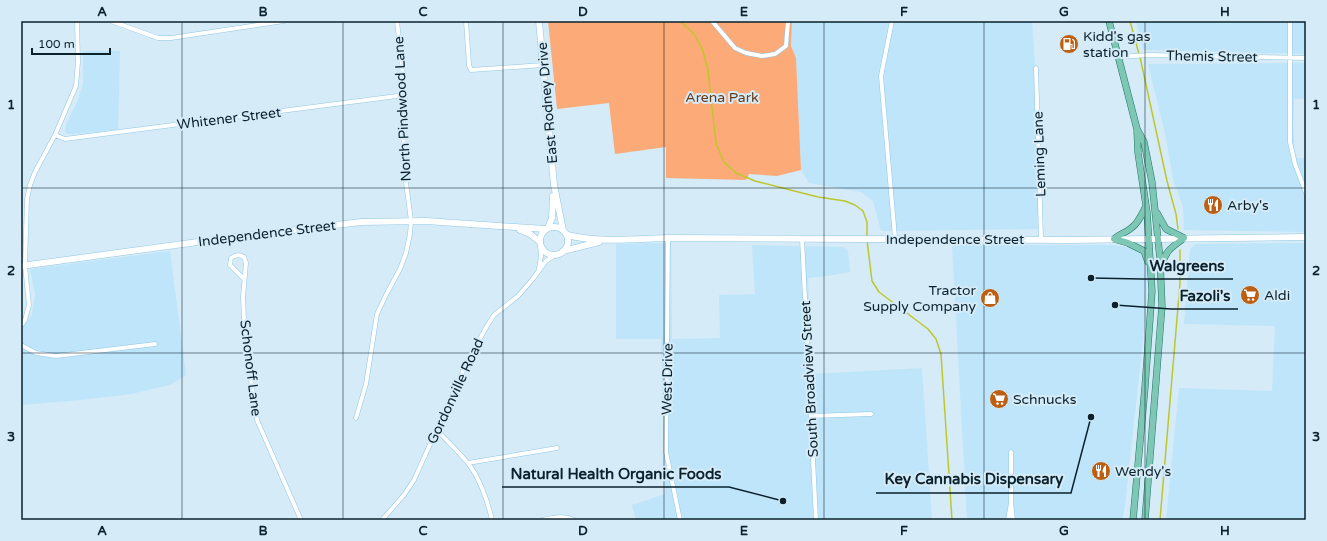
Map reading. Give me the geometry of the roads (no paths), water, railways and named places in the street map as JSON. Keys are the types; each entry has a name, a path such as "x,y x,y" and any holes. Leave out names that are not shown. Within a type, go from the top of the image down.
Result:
{"main road":[{"path":"1109,21 1137,129 1138,153 1146,206 1152,291 1133,520"},
{"path":"1137,129 1144,142 1148,155 1158,238 1162,306 1145,520"},
{"path":"1146,206 1141,217 1134,226 1119,234 1114,239 1128,243 1144,251 1151,271"},
{"path":"1155,208 1166,229 1184,238 1170,248 1166,254 1161,271"},
{"path":"1128,520 1134,511"},
{"path":"1146,512 1149,520"}],"street":[{"path":"21,326 25,320 29,306 23,266 27,199 35,172 55,134 76,86 78,62 77,21"},
{"path":"111,21 158,38 171,38 284,21"},
{"name":"North Pindwood Lane","path":"356,418 366,384 377,314 400,269 406,253 410,234 411,221 403,159 404,95 397,21"},
{"path":"466,21 469,65 471,70 544,65"},
{"name":"East Rodney Drive","path":"539,21 554,186 552,218 547,229"},
{"path":"712,21 735,48 746,53 762,56 775,54 786,46 788,21"},
{"path":"892,21 880,76 895,238"},
{"path":"1290,21 1290,142 1295,164 1306,193"},
{"name":"Themis Street","path":"1119,57 1148,55 1306,58"},
{"name":"Leming Lane","path":"1036,68 1041,239"},
{"name":"Whitener Street","path":"55,134 66,139 404,95"},
{"name":"East Rodney Drive","path":"554,186 565,232"},
{"name":"Independence Street","path":"23,266 318,226 361,222 411,221 547,229"},
{"path":"539,270 541,256 540,243 542,233 554,226 565,232 568,242 563,251 555,255 548,254 544,251 540,243"},
{"name":"Independence Street","path":"515,228 530,234 540,243"},
{"name":"Independence Street","path":"565,232 583,239 604,240 668,238 1148,239 1306,237"},
{"name":"West Drive","path":"668,238 666,452 680,520"},
{"name":"South Broadview Street","path":"802,238 816,520"},
{"name":"Independence Street","path":"563,251 604,240"},
{"name":"Schonoff Lane","path":"244,279 230,265 231,258 236,255 244,257 246,263 243,297 245,341 257,420 260,431 301,520"},
{"name":"Gordonville Road","path":"382,520 404,495 414,480 468,360 486,326 494,315 518,296 546,261 555,255"},
{"path":"21,345 36,353 56,356 155,344"},
{"path":"811,416 871,414"},
{"path":"437,430 468,463 482,489 492,520"},
{"path":"468,463 557,448"},
{"path":"1011,452 1011,502 1013,520"},
{"path":"1008,520 1011,502"},
{"path":"542,520 556,517 572,518 574,520"}],"waterway":[{"path":"680,21 694,34 702,48 708,70 716,143 724,162 736,173 755,181 818,197 845,201 855,205 863,211 867,222 867,236"},
{"path":"1130,21 1139,54"},
{"path":"1140,57 1167,181 1176,214 1178,229"},
{"path":"867,240 872,281 879,292 928,329 936,339 941,354 952,520"},
{"path":"1160,520 1180,283 1180,250"}],"place":[{"name":"Kidd's gas station","path":"1069,44"},
{"name":"Arby's","path":"1213,205"},
{"name":"Walgreens","path":"1091,278"},
{"name":"Aldi","path":"1250,295"},
{"name":"Tractor Supply Company","path":"990,298"},
{"name":"Fazoli's","path":"1115,305"},
{"name":"Schnucks","path":"999,399"},
{"name":"Key Cannabis Dispensary","path":"1091,417"},
{"name":"Wendy's","path":"1101,471"},
{"name":"Natural Health Organic Foods","path":"783,501"}],"park label":[{"name":"Arena Park","path":"722,97"}]}
